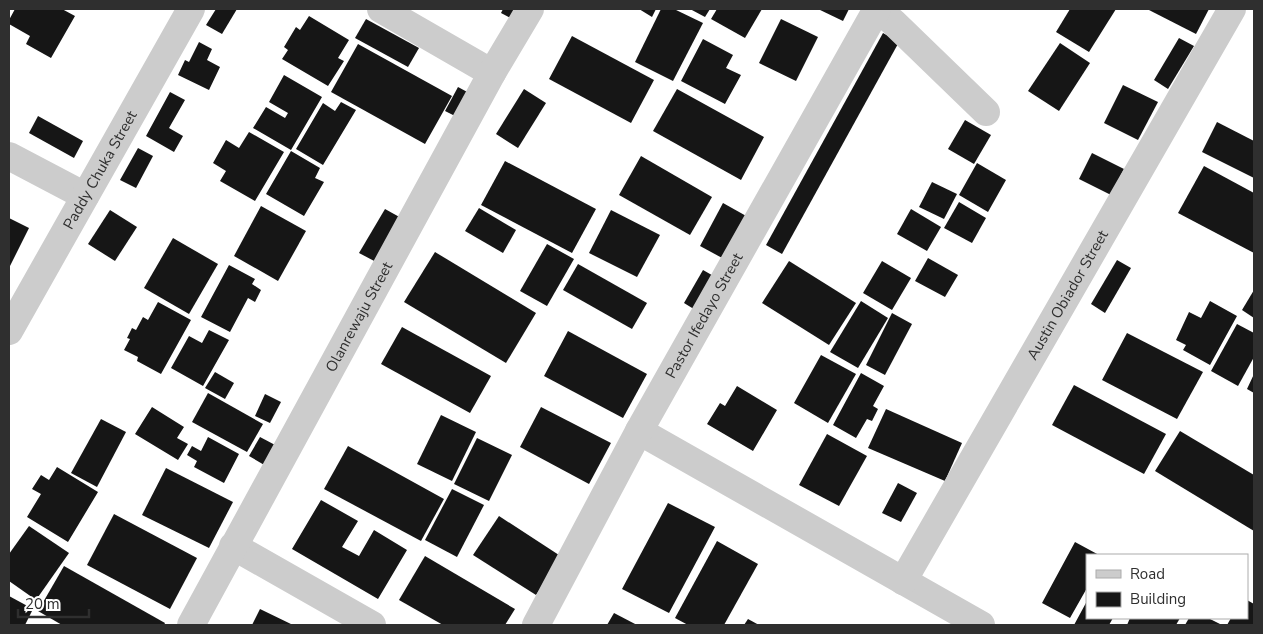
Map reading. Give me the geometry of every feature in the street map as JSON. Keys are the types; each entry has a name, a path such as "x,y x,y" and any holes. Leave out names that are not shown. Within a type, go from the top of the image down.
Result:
{"street":[{"name":"Paddy Chuka Street","path":"9,331 191,9"},
{"path":"381,9 492,73"},
{"name":"Olanrewaju Street","path":"190,625 492,73 530,9"},
{"path":"877,9 893,22 986,112"},
{"name":"Pastor Ifedayo Street","path":"536,625 638,431 877,9"},
{"name":"Austin Obiador Street","path":"904,581 1232,9"},
{"path":"9,156 85,196"},
{"path":"638,431 981,625"},
{"path":"233,546 372,625"}],"building":[{"path":"15,9 62,9 75,16 51,58 26,44 30,36 9,24"},
{"path":"216,9 237,9 222,34 206,25"},
{"path":"503,9 522,9 516,21 501,13"},
{"path":"639,9 656,9 652,17"},
{"path":"661,9 674,9 703,23 673,81 635,62"},
{"path":"690,9 710,9 705,17"},
{"path":"717,9 762,9 745,38 711,19"},
{"path":"818,9 849,9 843,21"},
{"path":"1070,9 1116,9 1089,52 1056,32"},
{"path":"1147,9 1209,9 1196,34"},
{"path":"309,16 349,40 338,58 344,61 328,86 282,59 288,50 284,47 296,27 300,30"},
{"path":"366,19 419,48 408,67 355,38"},
{"path":"781,19 818,37 796,81 759,63"},
{"path":"883,33 899,42 782,254 766,245"},
{"path":"572,36 654,80 631,123 549,79"},
{"path":"1179,38 1194,46 1168,89 1154,80"},
{"path":"703,39 733,55 726,68 741,75 725,104 681,81"},
{"path":"199,42 212,49 207,60 220,67 209,90 178,75 185,60 189,62"},
{"path":"1060,43 1090,63 1059,111 1028,91"},
{"path":"358,44 452,96 425,144 331,92"},
{"path":"284,75 322,97 291,150 253,128 266,107 285,118 288,113 269,102"},
{"path":"1123,85 1158,102 1138,140 1104,123"},
{"path":"458,87 471,94 459,118 445,111"},
{"path":"524,89 546,103 518,148 496,134"},
{"path":"677,89 764,137 741,180 653,131"},
{"path":"170,92 185,100 169,128 183,136 174,152 146,136"},
{"path":"341,102 356,110 323,165 296,149 323,103 335,111"},
{"path":"38,116 83,141 74,158 29,133"},
{"path":"965,120 991,135 974,164 948,149"},
{"path":"1217,122 1254,141 1254,178 1202,152"},
{"path":"249,132 284,152 255,201 220,181 226,171 213,163 226,140 239,148"},
{"path":"138,148 153,156 136,188 120,180"},
{"path":"291,151 320,168 315,178 324,182 304,216 266,194"},
{"path":"1092,153 1124,169 1111,195 1079,179"},
{"path":"641,156 712,197 690,235 619,195"},
{"path":"505,161 596,209 572,253 481,205"},
{"path":"977,163 1006,180 988,212 959,195"},
{"path":"1204,166 1254,193 1254,253 1178,213"},
{"path":"932,182 957,194 944,219 919,207"},
{"path":"959,202 986,218 972,243 944,228"},
{"path":"723,203 748,217 724,259 700,246"},
{"path":"261,206 306,231 278,281 234,256"},
{"path":"479,208 516,230 503,253 465,231"},
{"path":"385,209 403,219 378,263 359,253"},
{"path":"911,209 941,227 927,251 897,234"},
{"path":"110,210 137,227 115,261 88,244"},
{"path":"611,210 660,235 637,277 589,253"},
{"path":"9,218 29,228 9,268"},
{"path":"173,238 218,264 189,314 144,288"},
{"path":"547,244 574,259 547,306 520,291"},
{"path":"435,252 536,313 506,363 404,302"},
{"path":"928,258 958,275 945,297 915,281"},
{"path":"1117,260 1131,268 1105,313 1091,304"},
{"path":"789,261 856,303 829,345 762,303"},
{"path":"882,261 911,278 892,310 863,293"},
{"path":"578,264 647,303 632,329 563,290"},
{"path":"229,265 255,279 252,284 261,290 255,302 248,298 230,332 201,317"},
{"path":"703,270 717,278 697,311 684,303"},
{"path":"1254,290 1254,318 1242,310"},
{"path":"861,301 888,318 858,368 830,352"},
{"path":"1210,301 1237,316 1210,365 1183,350 1186,345 1176,340 1189,312 1201,318"},
{"path":"158,302 191,320 161,374 137,361 138,357 124,350 130,339 127,338 132,328 136,330 143,317 148,320"},
{"path":"892,313 912,324 885,375 866,365"},
{"path":"1237,324 1254,333 1254,357 1238,386 1211,371"},
{"path":"402,327 491,376 470,413 381,364"},
{"path":"209,330 229,340 203,386 171,368 189,336 202,343"},
{"path":"568,331 647,374 623,418 544,376"},
{"path":"1127,333 1203,372 1177,419 1102,380"},
{"path":"821,355 856,374 828,423 794,403"},
{"path":"215,372 234,383 225,399 205,388"},
{"path":"861,373 884,386 873,406 878,409 872,421 867,419 856,438 833,425"},
{"path":"1254,374 1254,393 1247,389"},
{"path":"1074,385 1166,434 1144,474 1052,425"},
{"path":"737,386 777,410 753,451 707,424 720,403 725,406"},
{"path":"208,393 263,424 247,452 192,422"},
{"path":"265,394 281,402 270,423 255,416"},
{"path":"152,407 184,427 177,438 188,444 178,460 135,434"},
{"path":"541,407 611,443 589,484 520,447"},
{"path":"886,409 962,443 945,481 868,448"},
{"path":"441,415 476,432 452,481 417,464"},
{"path":"101,419 126,432 97,487 71,473"},
{"path":"1180,431 1254,475 1254,531 1155,471"},
{"path":"827,434 867,456 839,506 799,485"},
{"path":"208,437 239,454 224,483 194,467 197,461 187,455 192,446 201,451"},
{"path":"260,437 277,446 266,466 249,456"},
{"path":"477,438 512,455 489,501 454,484"},
{"path":"348,446 444,499 421,541 324,489"},
{"path":"57,467 98,492 68,542 27,517 41,494 32,489 41,475 49,480"},
{"path":"166,468 233,502 209,548 142,515"},
{"path":"898,483 917,493 901,522 882,513"},
{"path":"452,489 484,505 457,557 425,540"},
{"path":"321,500 358,521 342,547 359,556 374,530 407,550 378,599 292,549"},
{"path":"668,503 715,527 669,613 622,589"},
{"path":"114,514 197,558 170,609 87,565"},
{"path":"499,516 562,557 536,595 473,555"},
{"path":"29,526 69,553 36,600 9,581 9,554"},
{"path":"717,541 758,564 724,625 688,625 675,618"},
{"path":"1075,542 1097,554 1086,554 1086,590 1070,618 1042,603"},
{"path":"425,556 515,609 505,625 443,625 399,600"},
{"path":"64,566 165,623 164,625 62,625 38,611"},
{"path":"9,596 33,609 25,625 9,625"},
{"path":"1248,601 1254,604 1254,625 1227,625 1230,619 1248,619"},
{"path":"1086,603 1086,619 1112,619 1109,625 1074,625"},
{"path":"260,609 293,625 252,625"},
{"path":"614,613 637,625 607,625"},
{"path":"748,619 759,625 744,625"},
{"path":"1130,619 1179,619 1176,625 1127,625"},
{"path":"1188,619 1210,619 1220,624 1219,625 1185,625"}]}
